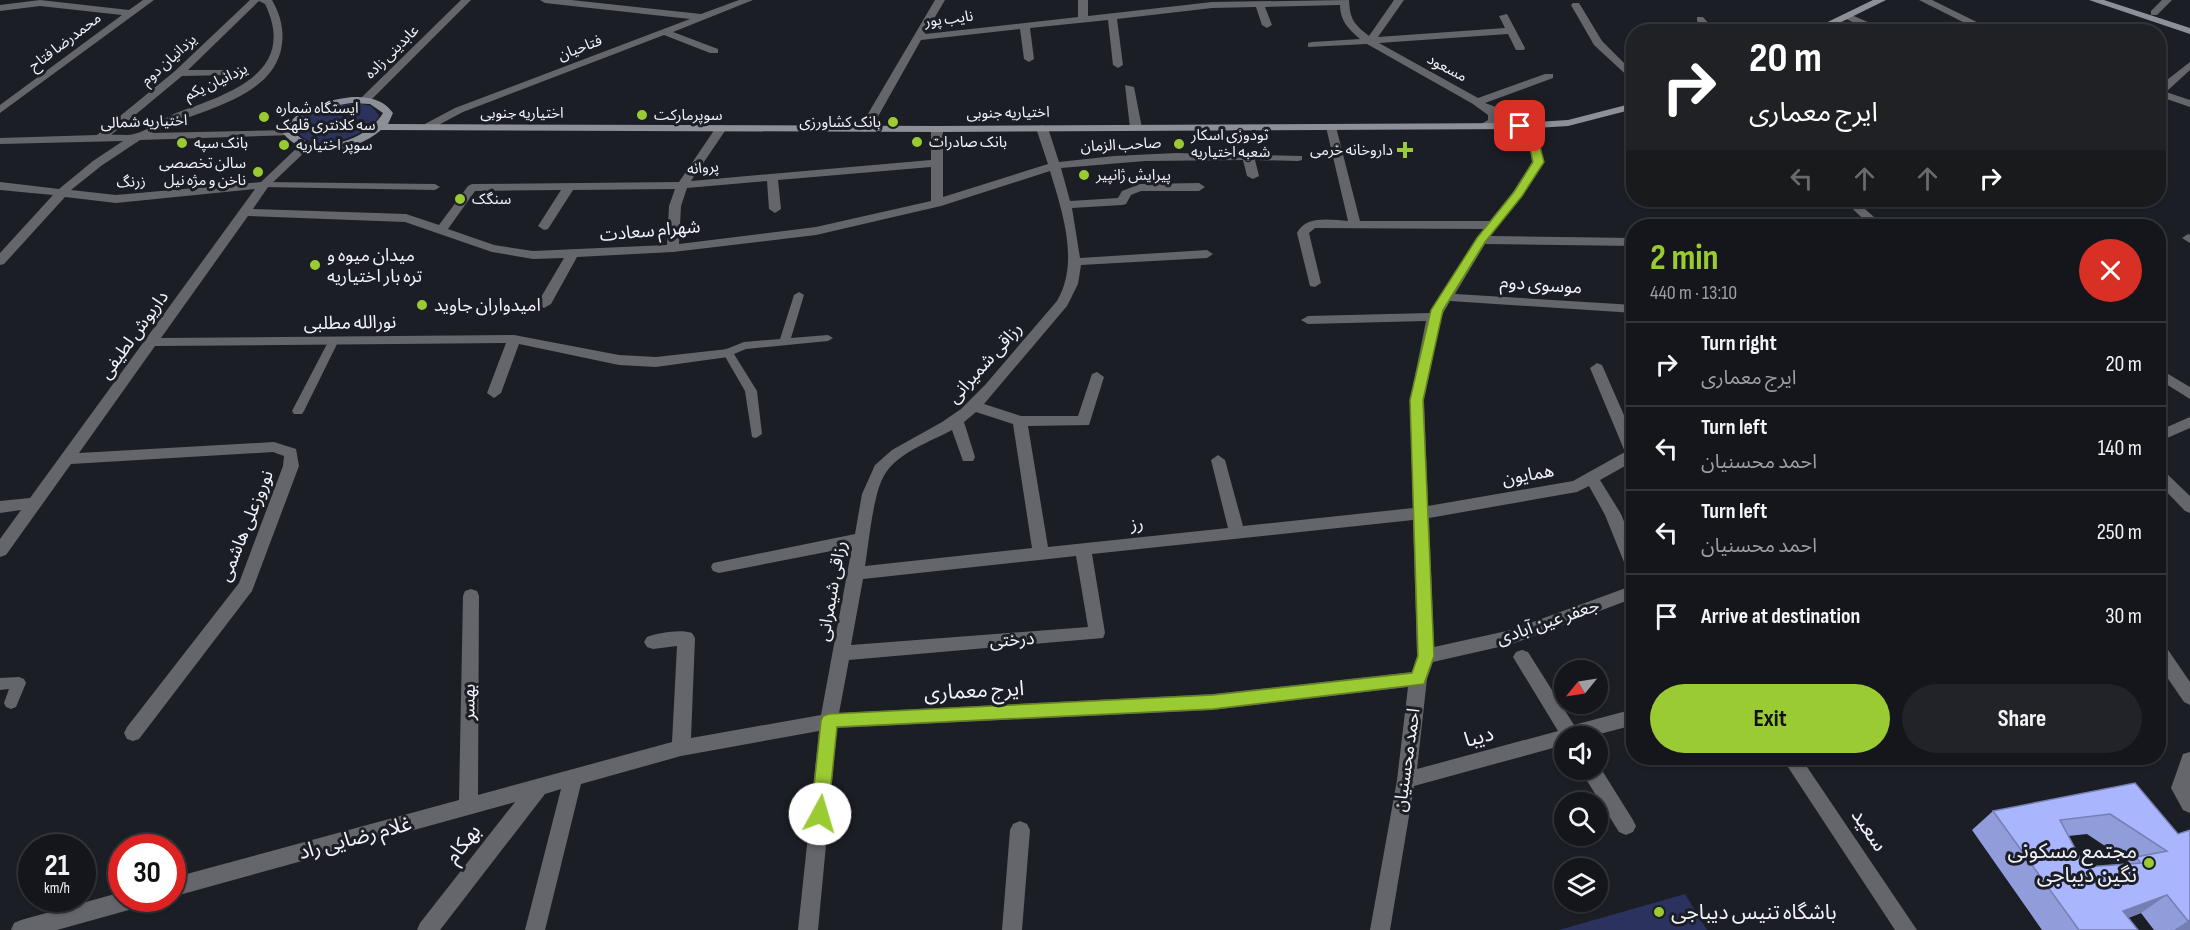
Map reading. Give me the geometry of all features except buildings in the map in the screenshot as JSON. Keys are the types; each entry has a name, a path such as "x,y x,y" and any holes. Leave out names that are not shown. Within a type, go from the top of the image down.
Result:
{"main road":[{"path":"1830,24 1881,0"},
{"path":"2094,0 2190,31"},
{"path":"2111,0 2190,25"},
{"path":"365,100 377,102 388,113 380,127 368,135 336,146 305,146 296,143 289,133 298,119 316,109 337,102 365,100"},
{"name":"اختیاریه جنوبی","path":"380,127 937,129 1541,126 1568,123 1626,108"}],"street":[{"name":"محمدرضا فتاح","path":"0,110 149,0"},
{"name":"یزدانیان دوم","path":"99,139 179,73 255,0"},
{"name":"یزدانیان یکم","path":"0,261 60,192 86,171 136,138 175,117 234,94 264,75 275,61 277,40 274,11 269,2 263,0"},
{"name":"عابدینی زاده","path":"365,100 466,0"},
{"path":"545,0 598,2 704,17"},
{"name":"فتاحیان","path":"425,128 459,111 748,0"},
{"path":"865,129 940,0"},
{"path":"1083,0 1083,19"},
{"path":"1370,42 1399,0"},
{"path":"1924,0 1975,24"},
{"path":"2154,13 2167,0"},
{"path":"0,8 43,1 129,13"},
{"path":"1259,1 1267,25"},
{"name":"نایب پور","path":"917,38 1211,3 1344,1"},
{"name":"مسعود","path":"1344,1 1345,16 1353,28 1370,42 1478,102 1493,114 1494,121 1485,126"},
{"path":"1576,5 1598,43 1626,71"},
{"path":"1112,16 1118,65"},
{"path":"1504,16 1520,48"},
{"path":"1847,16 1864,24"},
{"path":"1025,26 1029,59"},
{"path":"1312,45 1510,31"},
{"path":"664,32 714,51"},
{"path":"2166,87 2190,65"},
{"path":"179,73 226,73"},
{"path":"1478,102 1549,76"},
{"path":"1129,87 1136,128"},
{"path":"2166,95 2190,104"},
{"path":"1478,102 1521,121 1541,126"},
{"name":"احمد محسنیان","path":"1380,930 1406,780 1418,679 1426,656 1423,513 1417,400 1434,317 1481,240 1518,194 1539,162 1534,143 1520,126"},
{"path":"1331,127 1355,223"},
{"path":"673,248 675,206 682,185 721,128"},
{"path":"1042,128 1064,204 1075,262 1207,254"},
{"path":"937,129 935,163 937,203"},
{"name":"اختیاریه شمالی","path":"0,141 289,133"},
{"name":"داریوش لطیفی","path":"0,551 264,185 305,146"},
{"path":"1248,157 1253,176"},
{"name":"صاحب الزمان","path":"1054,166 1143,158 1298,158"},
{"name":"پروانه","path":"442,229 472,188 682,185 935,163"},
{"name":"شهرام سعادت","path":"244,212 406,218 492,248 533,255 573,255 673,248 816,231 937,203 1054,166"},
{"path":"772,177 775,209"},
{"name":"زرنگ","path":"0,186 116,199 264,185"},
{"path":"544,226 570,186"},
{"path":"1064,204 1122,201 1126,193 1140,188 1199,187"},
{"path":"1857,207 1870,219"},
{"path":"1315,283 1303,233 1306,227 1355,223 1492,225"},
{"path":"1481,240 1626,242"},
{"path":"544,304 573,255"},
{"name":"رزاقی شمیرانی","path":"879,470 912,444 956,421 974,406 1062,304 1072,283 1075,262"},
{"name":"موسوی دوم","path":"1445,297 1626,308"},
{"path":"1308,320 1434,317"},
{"path":"494,393 514,339"},
{"name":"نورالله مطلبی","path":"151,342 514,339 619,360 666,361 728,353"},
{"path":"1596,368 1626,438"},
{"path":"974,406 1020,421 1084,421 1096,377"},
{"path":"2166,378 2190,394"},
{"path":"956,421 968,457"},
{"path":"1020,421 1041,553"},
{"path":"2166,433 2190,422"},
{"name":"نوروزعلی هاشمی","path":"66,459 274,447 291,453 291,466 246,586 133,733"},
{"name":"همایون","path":"1423,513 1577,486 1626,458"},
{"path":"1218,460 1237,533"},
{"name":"رزاقی شیمرانی","path":"808,930 829,721 870,494 879,470"},
{"path":"1591,477 1613,514 1626,547"},
{"path":"2166,481 2180,493 2190,507"},
{"path":"0,507 35,503"},
{"name":"رز","path":"856,573 1423,513"},
{"path":"719,567 862,539"},
{"name":"درختی","path":"841,653 1097,633 1083,549"},
{"name":"جعفر عین آبادی","path":"1426,656 1512,637 1626,594"},
{"name":"بهسر","path":"468,808 471,596"},
{"path":"653,642 686,638 681,748"},
{"path":"1522,657 1562,726"},
{"path":"2166,661 2190,697"},
{"name":"ایرج معماری","path":"538,788 681,748 829,721 1213,702 1418,679"},
{"name":"دیبا","path":"1603,726 1626,719"},
{"name":"دیبا","path":"1406,780 1554,740"},
{"path":"2190,760 2180,788 2190,804"},
{"name":"سعید","path":"1796,765 1907,930"},
{"path":"535,930 573,779"},
{"path":"1597,780 1626,826"},
{"name":"غلام رضایی راد","path":"186,884 538,788"},
{"name":"بهکام","path":"427,930 538,788"},
{"path":"1012,930 1020,830"},
{"path":"21,930 108,906"}],"lane":[{"path":"1700,19 1705,24"},
{"path":"264,185 435,187"},
{"path":"784,342 799,295"},
{"path":"756,434 751,391 728,353 744,346 828,338"},
{"path":"298,411 333,342"},
{"path":"0,684 19,683 11,704"}],"shaded area":[{"path":"361,104 371,106 379,115 363,131 351,137 323,143 302,137 298,128 303,121 318,111 334,106"},
{"name":"باشگاه تنیس دیباجی","path":"1685,894 1707,930 1559,930"}],"place":[{"name":"سوپرمارکت","path":"642,115"},
{"name":"ایستگاه شماره سه کلانتری قلهک","path":"264,117"},
{"name":"بانک کشاورزی","path":"893,122"},
{"name":"بانک صادرات","path":"917,142"},
{"name":"بانک سپه","path":"182,143"},
{"name":"تودوزی اسکار شعبه اختیاریه","path":"1179,144"},
{"name":"سوپر اختیاریه","path":"284,145"},
{"name":"داروخانه خرمی","path":"1405,150"},
{"name":"سالن تخصصی ناخن و مژه نیل","path":"258,172"},
{"name":"پیرایش ژانپیر","path":"1084,175"},
{"name":"سنگک","path":"460,199"},
{"name":"میدان میوه و تره بار اختیاریه","path":"315,265"},
{"name":"امیدواران جاوید","path":"422,305"},
{"name":"مجتمع مسکونی نگین دیباجی","path":"2149,863"},
{"name":"باشگاه تنیس دیباجی","path":"1659,912"}],"route":[{"path":"820,814 829,721 1213,702 1418,679 1426,656 1423,513 1417,400 1437,310 1481,240 1518,194 1539,162 1534,143 1520,126"}]}
